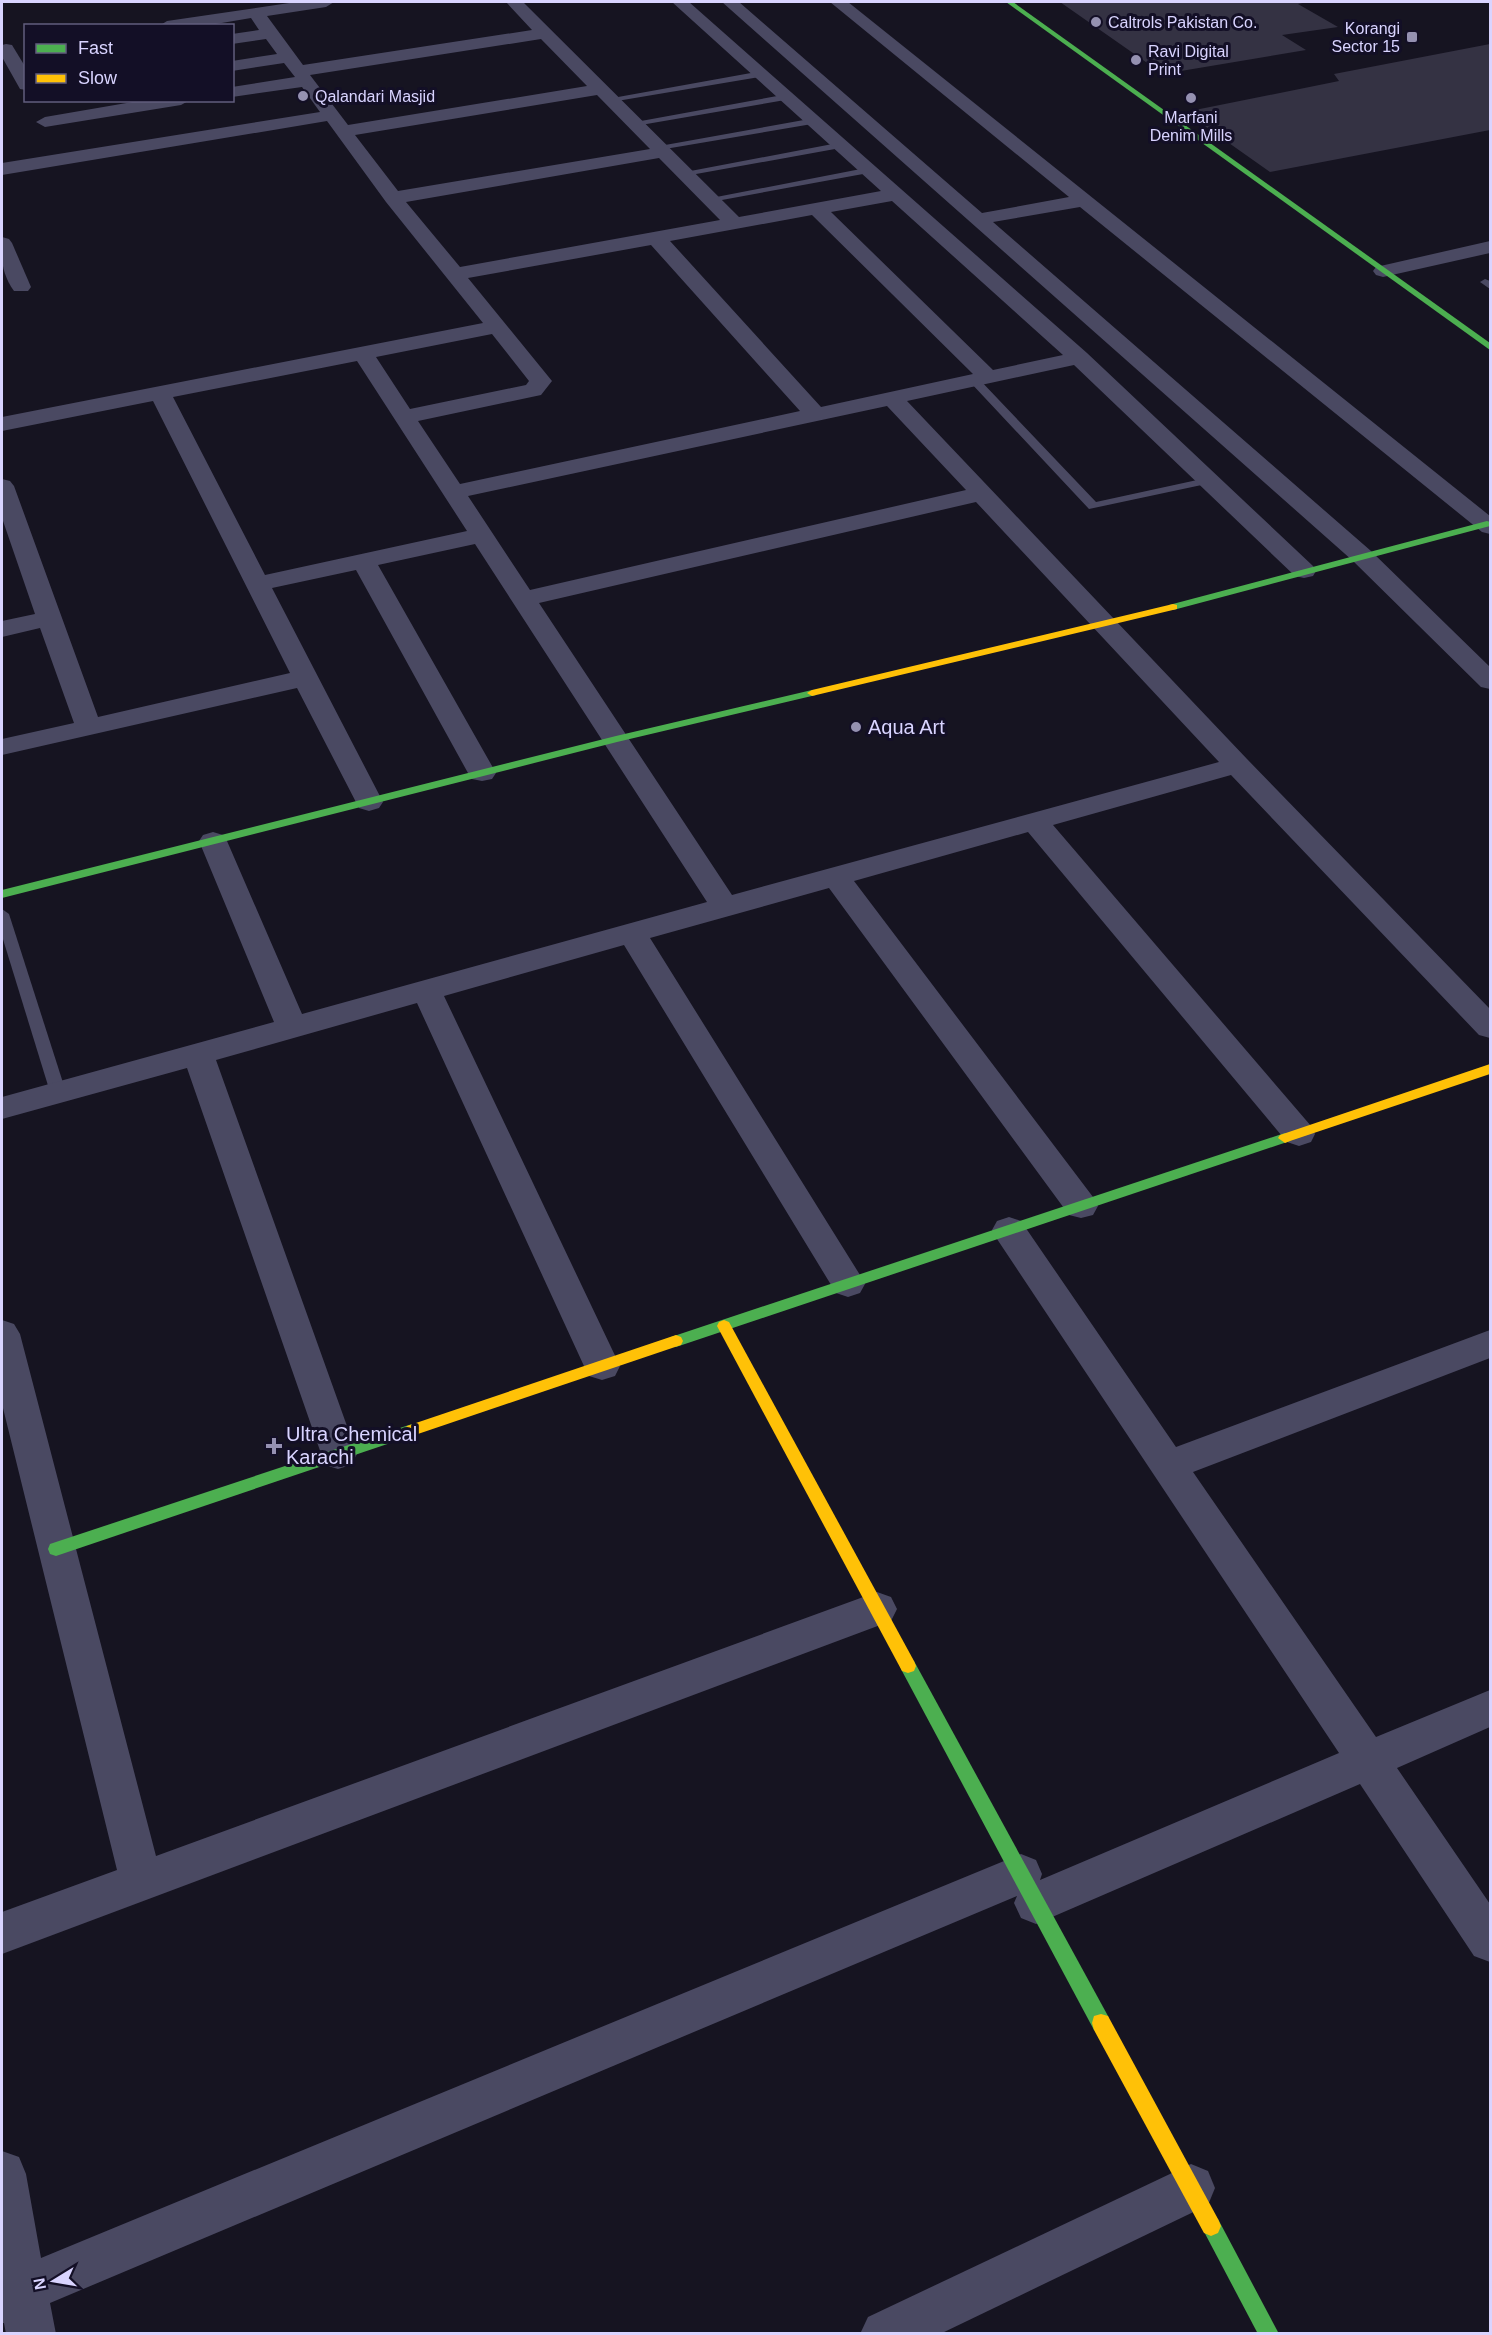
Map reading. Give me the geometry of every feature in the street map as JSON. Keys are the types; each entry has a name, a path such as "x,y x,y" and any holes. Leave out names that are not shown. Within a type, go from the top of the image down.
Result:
{"street":[{"path":"180,24 326,2"},
{"path":"514,2 734,223"},
{"path":"680,2 898,194 1079,358 1211,480 1304,571"},
{"path":"730,2 981,219 1362,556 1491,681"},
{"path":"838,2 1489,525"},
{"path":"1009,2 1491,347"},
{"path":"255,12 393,198 456,274 495,327 541,381 533,390 405,417"},
{"path":"234,39 271,33"},
{"path":"234,91 298,70 546,33"},
{"path":"23,76 4,50 24,47"},
{"path":"234,66 298,70"},
{"path":"344,131 606,94"},
{"path":"64,158 41,115 162,102"},
{"path":"2,169 332,115"},
{"path":"393,198 661,149"},
{"path":"456,274 898,194"},
{"path":"981,219 1086,200"},
{"path":"816,208 981,379"},
{"path":"655,237 815,414"},
{"path":"2,243 12,277"},
{"path":"1383,271 1491,247"},
{"path":"2,424 495,327"},
{"path":"363,354 725,907"},
{"path":"453,492 1079,358"},
{"path":"160,393 369,801"},
{"path":"892,398 1237,765 1491,1027"},
{"path":"2,486 8,524 48,619 89,728"},
{"path":"524,599 983,493"},
{"path":"2,894 616,739 1106,625 1304,571 1489,525"},
{"path":"257,585 482,535"},
{"path":"363,561 482,773"},
{"path":"2,629 48,619"},
{"path":"2,747 305,678"},
{"path":"2,1108 1237,765"},
{"path":"1034,821 1299,1134"},
{"path":"213,841 292,1027"},
{"path":"835,876 1081,1206"},
{"path":"632,933 848,1284"},
{"path":"426,990 602,1366"},
{"path":"198,1053 338,1454"},
{"path":"56,1548 1491,1069"},
{"path":"1009,1230 1491,1941"},
{"path":"724,1326 1269,2334"},
{"path":"2,1334 141,1881"},
{"path":"1168,1465 1491,1344"},
{"path":"2,1933 877,1609"},
{"path":"2,2174 19,2307 1028,1888 1368,1760 1491,1708"},
{"path":"885,2334 1191,2188"}],"lane":[{"path":"606,94 762,74"},
{"path":"635,123 788,97"},
{"path":"661,149 815,121"},
{"path":"685,173 843,145"},
{"path":"711,199 871,170"},
{"path":"981,379 1093,506 1211,480"},
{"path":"2,914 57,1092"}],"building":[{"path":"1060,2 1307,2 1298,4 1338,27 1282,35 1306,50 1163,74"},
{"path":"1490,44 1490,130 1270,172 1185,112 1339,81 1334,74"}],"traffic: fast":[{"path":"1009,2 1490,347"},
{"path":"1173,607 1487,524"},
{"path":"2,894 616,739 812,693"},
{"path":"676,1341 1285,1138"},
{"path":"56,1549 412,1430"},
{"path":"908,1666 1101,2023"},
{"path":"1211,2226 1269,2334"}],"traffic: slow":[{"path":"812,693 1173,607"},
{"path":"1285,1138 1490,1069"},
{"path":"724,1326 908,1666"},
{"path":"412,1430 676,1341"},
{"path":"1101,2023 1211,2226"}],"place":[{"name":"Caltrols Pakistan Co.","path":"1096,22"},
{"name":"Korangi Sector 15","path":"1412,37"},
{"name":"Ravi Digital Print","path":"1136,60"},
{"name":"Qalandari Masjid","path":"303,96"},
{"name":"Marfani Denim Mills","path":"1191,98"},
{"name":"Aqua Art","path":"856,727"},
{"name":"Ultra Chemical Karachi","path":"274,1446"}]}
